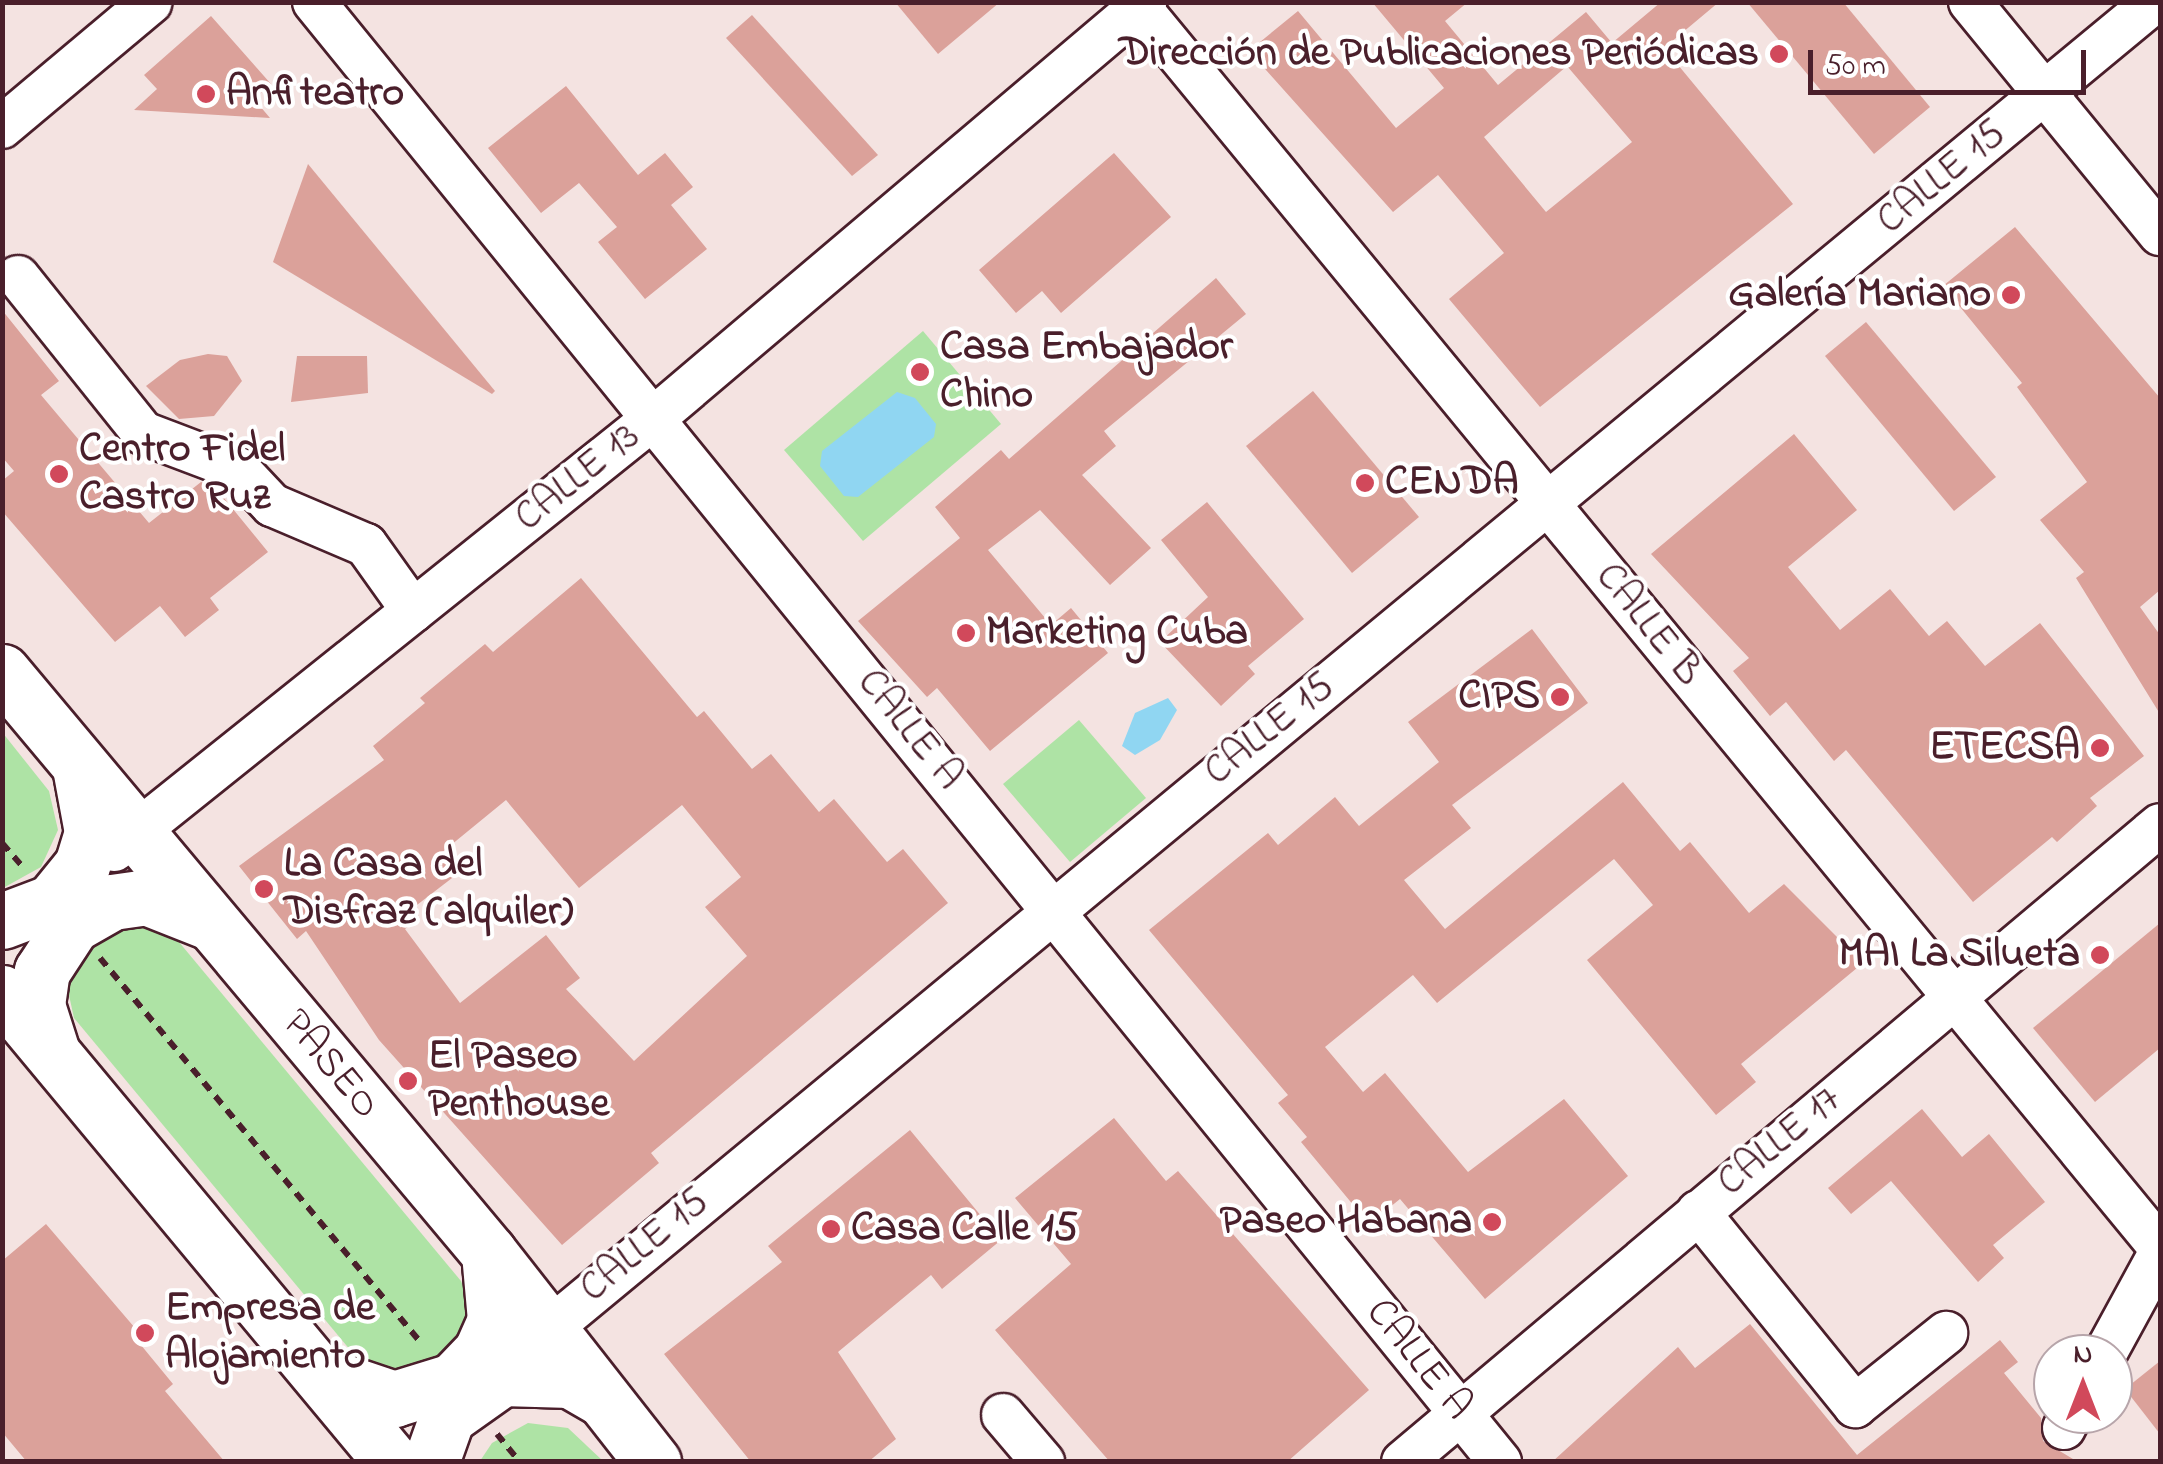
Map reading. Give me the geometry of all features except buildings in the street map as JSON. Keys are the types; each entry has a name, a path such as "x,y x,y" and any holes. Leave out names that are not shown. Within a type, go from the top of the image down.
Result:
{"main road":[{"name":"PASEO","path":"2,672 489,1253 652,1462"},
{"path":"63,1067 44,1039 37,1005 42,971 42,916 82,865 92,832 79,766"},
{"path":"42,916 146,897 210,922"},
{"path":"2,994 329,1377 391,1461"},
{"path":"430,1462 447,1417 495,1320 489,1253"},
{"path":"329,1377 394,1399 536,1373 600,1397"}],"street":[{"path":"2,127 151,2"},
{"name":"CALLE A","path":"314,2 1500,1462"},
{"path":"1970,2 2160,234"},
{"name":"CALLE 15","path":"391,1461 460,1389 547,1329 1052,908 2154,2"},
{"name":"CALLE 13","path":"2,943 42,916 136,832 654,418 1140,4"},
{"name":"CALLE B","path":"1140,4 2160,1250"},
{"path":"18,276 143,433 238,469 272,505 366,545 413,611"},
{"name":"CALLE 17","path":"1403,1462 1953,995 2160,825"},
{"path":"1698,1212 1854,1406 1946,1333"},
{"path":"2116,1334 2160,1250"},
{"path":"1002,1415 1042,1462"}],"path":[{"path":"2,842 42,916 520,1462"}],"green space":[{"path":"923,331 1001,424 863,541 784,450"},
{"path":"1079,720 1146,798 1070,862 1003,784"},
{"path":"2,732 49,791 58,830 41,867 3,888"},
{"path":"139,919 174,936 461,1281 468,1300 464,1340 419,1378 361,1363 74,1018 65,977 83,939"},
{"path":"528,1423 568,1428 603,1461 480,1461 492,1443"}],"water":[{"path":"897,392 915,398 936,424 934,437 858,497 844,496 820,466 822,451"},
{"path":"1168,698 1177,710 1160,740 1135,755 1122,746 1135,713"}],"place":[{"name":"Dirección de Publicaciones Periódicas","path":"1779,54"},
{"name":"Anfiteatro","path":"206,94"},
{"name":"Galería Mariano","path":"2011,295"},
{"name":"Casa Embajador Chino","path":"920,372"},
{"name":"Centro Fidel Castro Ruz","path":"59,474"},
{"name":"CENDA","path":"1365,483"},
{"name":"Marketing Cuba","path":"966,633"},
{"name":"CIPS","path":"1560,697"},
{"name":"ETECSA","path":"2100,748"},
{"name":"La Casa del Disfraz (alquiler)","path":"264,889"},
{"name":"MAI La Silueta","path":"2100,955"},
{"name":"El Paseo Penthouse","path":"408,1081"},
{"name":"Paseo Habana","path":"1492,1222"},
{"name":"Casa Calle 15","path":"831,1229"},
{"name":"Empresa de Alojamiento","path":"145,1333"}]}
